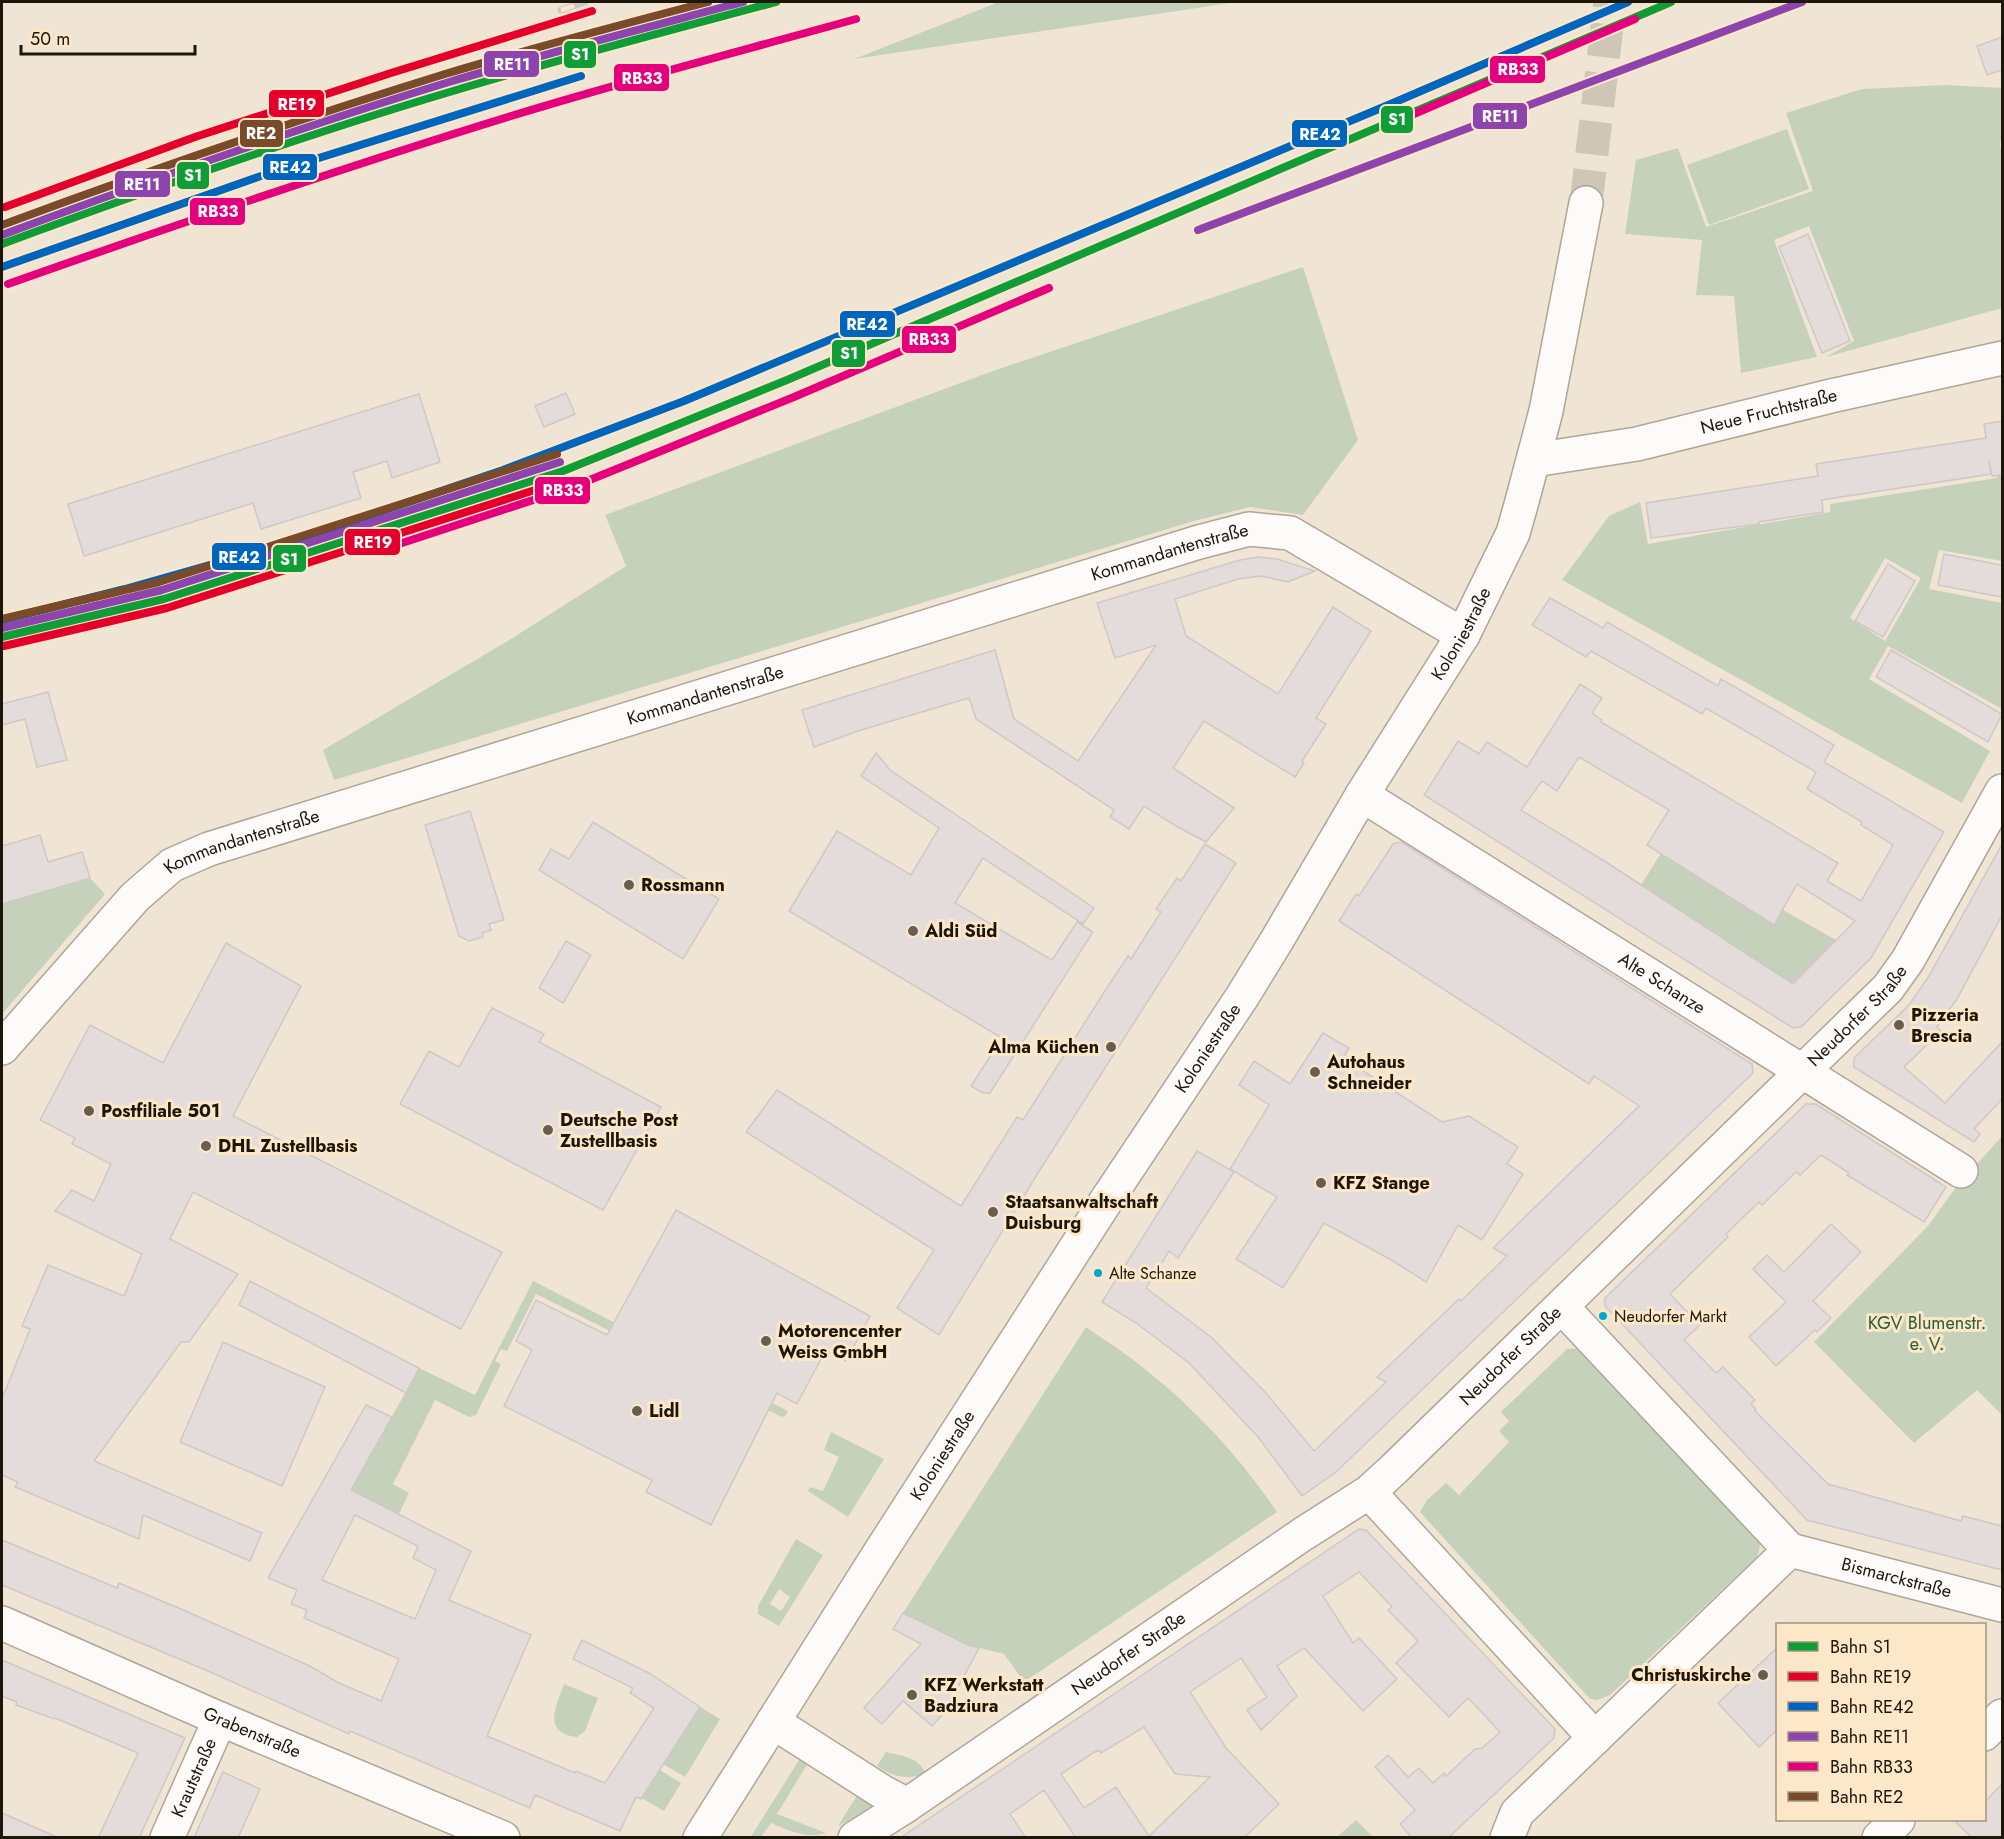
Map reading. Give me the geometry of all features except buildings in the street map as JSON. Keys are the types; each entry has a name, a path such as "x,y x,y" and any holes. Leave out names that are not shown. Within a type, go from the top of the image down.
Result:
{"street":[{"name":"Koloniestraße","path":"700,1838 1104,1204 1229,1014 1242,998 1362,795 1463,635 1513,533 1534,460 1546,411 1586,203"},
{"name":"Neue Fruchtstraße","path":"1534,460 1636,444 1831,396 2002,358"},
{"name":"Kommandantenstraße","path":"2,1048 135,897 172,865 219,846 1199,542 1249,529 1290,532 1463,635"},
{"name":"Neudorfer Straße","path":"855,1838 1369,1492 1888,988 1908,960 2002,791"},
{"name":"Alte Schanze","path":"1362,795 1961,1171"},
{"path":"1506,1838 1517,1813 1790,1550 1562,1307"},
{"path":"1369,1492 1595,1738"},
{"name":"Bismarckstraße","path":"1790,1550 2002,1605"},
{"name":"Grabenstraße","path":"2,1623 220,1719 503,1838"},
{"path":"1986,1732 2002,1716"},
{"name":"Krautstraße","path":"167,1838 220,1719"},
{"path":"772,1722 907,1805"},
{"path":"1879,1838 1897,1821"}],"green space":[{"path":"999,2 1237,2 854,59"},
{"path":"1946,85 2002,88 2000,144 2002,153 2002,308 1826,357 1854,341 1809,226 1774,240 1817,357 1741,373 1734,296 1696,295 1702,240 1625,234 1636,160 1678,148 1706,227 1813,191 1786,113 1862,89"},
{"path":"1787,129 1809,189 1709,225 1687,165"},
{"path":"1303,267 1358,440 1303,515 1250,507 1194,521 334,780 323,750 506,642 626,566 605,515 990,372"},
{"path":"2002,467 2002,561 1939,550 1929,589 2002,603 2002,709 1888,646 1869,679 1990,751 1962,803 1562,580 1609,516 1640,502 1648,544 1830,512 1830,504 1997,478 1997,468","holes":["1885,558 1921,578 1885,641 1850,618"]},
{"path":"1661,853 1774,924 1783,910 1836,940 1791,985 1641,885"},
{"path":"90,878 105,894 2,1014 2,904"},
{"name":"KGV Blumenstr. e. V.","path":"2002,1136 2002,1415 1977,1390 1914,1443 1814,1342 1928,1226 1954,1190"},
{"path":"533,1281 788,1411 786,1415 782,1417 536,1294 507,1351 501,1349 495,1361 501,1364 476,1415 469,1417 435,1400 393,1484 409,1493 399,1514 351,1490 419,1368 475,1395"},
{"path":"1086,1327 1139,1364 1183,1402 1233,1454 1277,1512 1024,1682 1004,1654 968,1645 903,1613"},
{"path":"1580,1348 1758,1537 1760,1546 1757,1557 1610,1695 1597,1700 1590,1699 1420,1512 1427,1500 1446,1483 1459,1495 1509,1442 1499,1431 1509,1421 1501,1412 1567,1349"},
{"path":"831,1432 884,1459 848,1517 808,1491 810,1487 823,1491 839,1457 824,1450"},
{"path":"796,1539 823,1555 779,1626 758,1614 758,1606","holes":["779,1589 790,1597 781,1611 770,1604"]},
{"path":"564,1684 598,1698 585,1731 577,1737 559,1730 555,1724 555,1709"},
{"path":"700,1707 720,1719 685,1777 663,1764"},
{"path":"886,1752 914,1761 923,1768 926,1774 906,1777 883,1770 877,1766"},
{"path":"801,1757 811,1758 777,1814 826,1833 805,1835 771,1823 761,1837 750,1838"},
{"path":"660,1770 681,1783 664,1811 641,1798"},
{"path":"861,1789 874,1803 873,1807 838,1826"},
{"path":"1356,1820 1373,1837 1337,1837"}],"tunnel":[{"path":"1586,203 1610,2"}],"railway":[{"path":"561,10 585,2"}],"rail line":[{"name":"RE2","path":"2,225 222,146 389,91 510,55 708,2"},
{"name":"RE11","path":"2,235 224,155 449,82 743,2"},
{"name":"S1","path":"2,244 226,164 396,108 776,2"},
{"name":"RE42","path":"2,620 125,589 288,543 503,470 684,401 1628,2"},
{"name":"S1","path":"2,637 164,599 563,471 787,380 1671,2"},
{"name":"RE11","path":"1198,230 1802,2"},
{"name":"RE19","path":"5,207 195,137 592,11"},
{"name":"RB33","path":"8,284 259,197 511,116 856,19"},
{"name":"RB33","path":"1400,120 1635,19"},
{"name":"RE42","path":"2,267 258,177 581,76"},
{"name":"RB33","path":"396,545 570,488 794,397 1049,288"},
{"name":"RE2","path":"2,619 159,582 557,454"},
{"name":"RE11","path":"2,628 162,590 560,462"},
{"name":"RE19","path":"4,646 167,608 566,480"}],"place":[{"name":"Rossmann","path":"629,885"},
{"name":"Aldi Süd","path":"913,931"},
{"name":"Pizzeria Brescia","path":"1899,1025"},
{"name":"Alma Küchen","path":"1111,1047"},
{"name":"Autohaus Schneider","path":"1315,1072"},
{"name":"Postfiliale 501","path":"89,1111"},
{"name":"Deutsche Post Zustellbasis","path":"548,1130"},
{"name":"DHL Zustellbasis","path":"206,1146"},
{"name":"KFZ Stange","path":"1321,1183"},
{"name":"Staatsanwaltschaft Duisburg","path":"993,1212"},
{"name":"Alte Schanze","path":"1098,1273"},
{"name":"Neudorfer Markt","path":"1603,1316"},
{"name":"Motorencenter Weiss GmbH","path":"766,1341"},
{"name":"Lidl","path":"637,1411"},
{"name":"Christuskirche","path":"1763,1675"},
{"name":"KFZ Werkstatt Badziura","path":"912,1695"}]}
